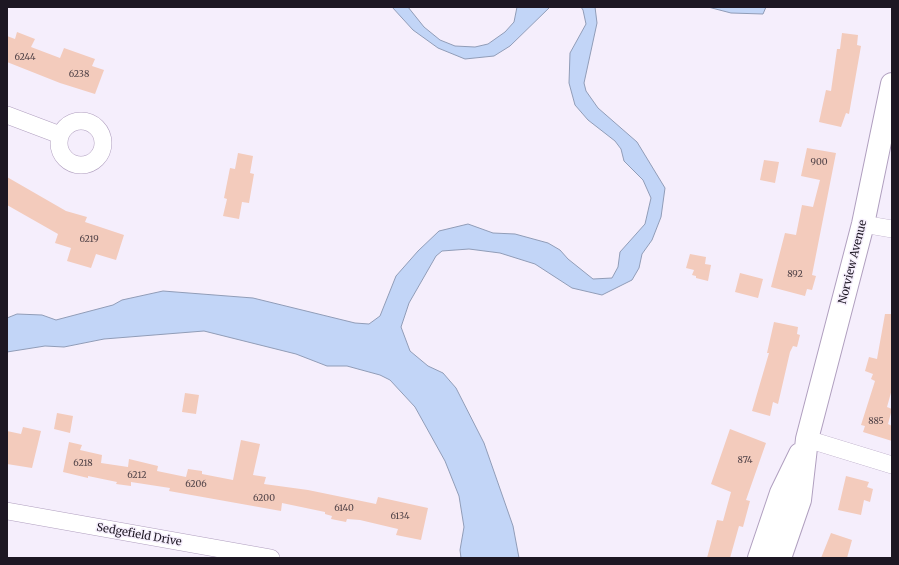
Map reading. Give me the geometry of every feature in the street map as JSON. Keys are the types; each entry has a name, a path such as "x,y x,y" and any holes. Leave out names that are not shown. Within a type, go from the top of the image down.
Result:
{"street":[{"name":"Norview Avenue","path":"780,558 800,500 807,439 863,224 892,84"},
{"path":"7,115 60,135"},
{"path":"863,224 892,230"},
{"name":"Norview Avenue","path":"759,558 781,492 807,439"},
{"path":"807,439 892,465"},
{"name":"Sedgefield Drive","path":"7,511 271,558"}],"water":[{"path":"392,7 408,7 424,27 440,40 455,46 475,47 488,44 505,32 514,22 517,7 550,7 510,46 494,56 465,59 438,48 413,30"},
{"path":"581,7 595,7 597,23 584,83 586,91 598,108 637,142 665,188 661,217 652,240 642,254 639,268 632,280 602,295 572,288 535,264 500,253 469,249 442,251 436,256 409,303 401,327 410,351 428,366 443,373 456,388 484,443 513,526 519,558 461,558 460,550 464,527 459,496 445,461 415,407 390,380 380,375 347,366 327,366 296,354 204,331 104,339 64,347 45,346 7,352 7,318 17,314 42,315 56,320 113,305 122,300 163,291 253,298 355,323 369,324 380,316 396,276 418,251 439,231 468,224 493,233 515,234 548,243 560,250 568,259 593,279 612,278 618,267 620,252 645,224 651,198 643,180 624,161 621,149 615,141 588,120 575,105 569,83 570,53 586,24"},
{"path":"708,7 766,7 763,14 731,13"}],"building":[{"path":"17,32 35,39 31,47 60,58 64,48 95,59 92,66 104,70 95,94 60,83 7,62 7,36 15,39"},
{"path":"842,33 858,35 857,45 861,46 849,114 846,113 841,127 819,122 826,90 831,91 837,49 840,49"},
{"path":"807,148 836,153 812,275 816,276 812,290 807,289 805,296 771,287 785,233 796,235 802,205 813,207 820,180 801,176"},
{"path":"238,153 253,156 250,173 254,174 249,203 242,202 239,219 223,216 227,199 224,198 230,168 235,169"},
{"path":"764,160 779,162 775,183 760,180"},
{"path":"7,177 66,211 87,217 85,222 124,235 116,260 96,254 91,268 67,261 71,248 55,243 58,234 7,205"},
{"path":"690,254 706,257 705,264 711,265 708,281 696,278 696,276 692,275 694,270 686,268"},
{"path":"740,273 763,279 758,298 735,292"},
{"path":"885,314 892,314 892,389 887,407 892,409 888,424 892,426 892,441 863,432 865,426 861,425 875,381 871,379 873,374 865,371 869,357 877,359"},
{"path":"774,322 798,327 797,334 800,335 797,347 793,346 790,352 778,404 773,402 770,416 752,411 769,353 767,353"},
{"path":"185,393 199,395 196,414 182,412"},
{"path":"57,413 73,416 70,433 54,429"},
{"path":"23,427 41,431 32,468 7,464 7,431 21,434"},
{"path":"730,429 766,443 746,500 750,501 743,527 739,526 730,558 707,558 717,520 723,521 731,492 711,484"},
{"path":"241,440 260,444 253,475 266,477 264,484 308,490 376,504 378,497 428,508 421,540 396,535 398,529 360,520 347,519 346,522 331,519 332,516 325,514 325,512 282,503 281,511 169,491 170,488 131,482 131,486 116,484 117,482 88,476 88,478 63,472 69,442 82,445 80,450 102,455 101,463 128,467 129,459 158,466 157,471 186,477 188,469 202,471 202,474 233,480"},
{"path":"846,476 869,482 867,487 873,489 870,502 864,500 861,515 838,510"},
{"path":"831,533 852,540 847,558 821,558"}]}
